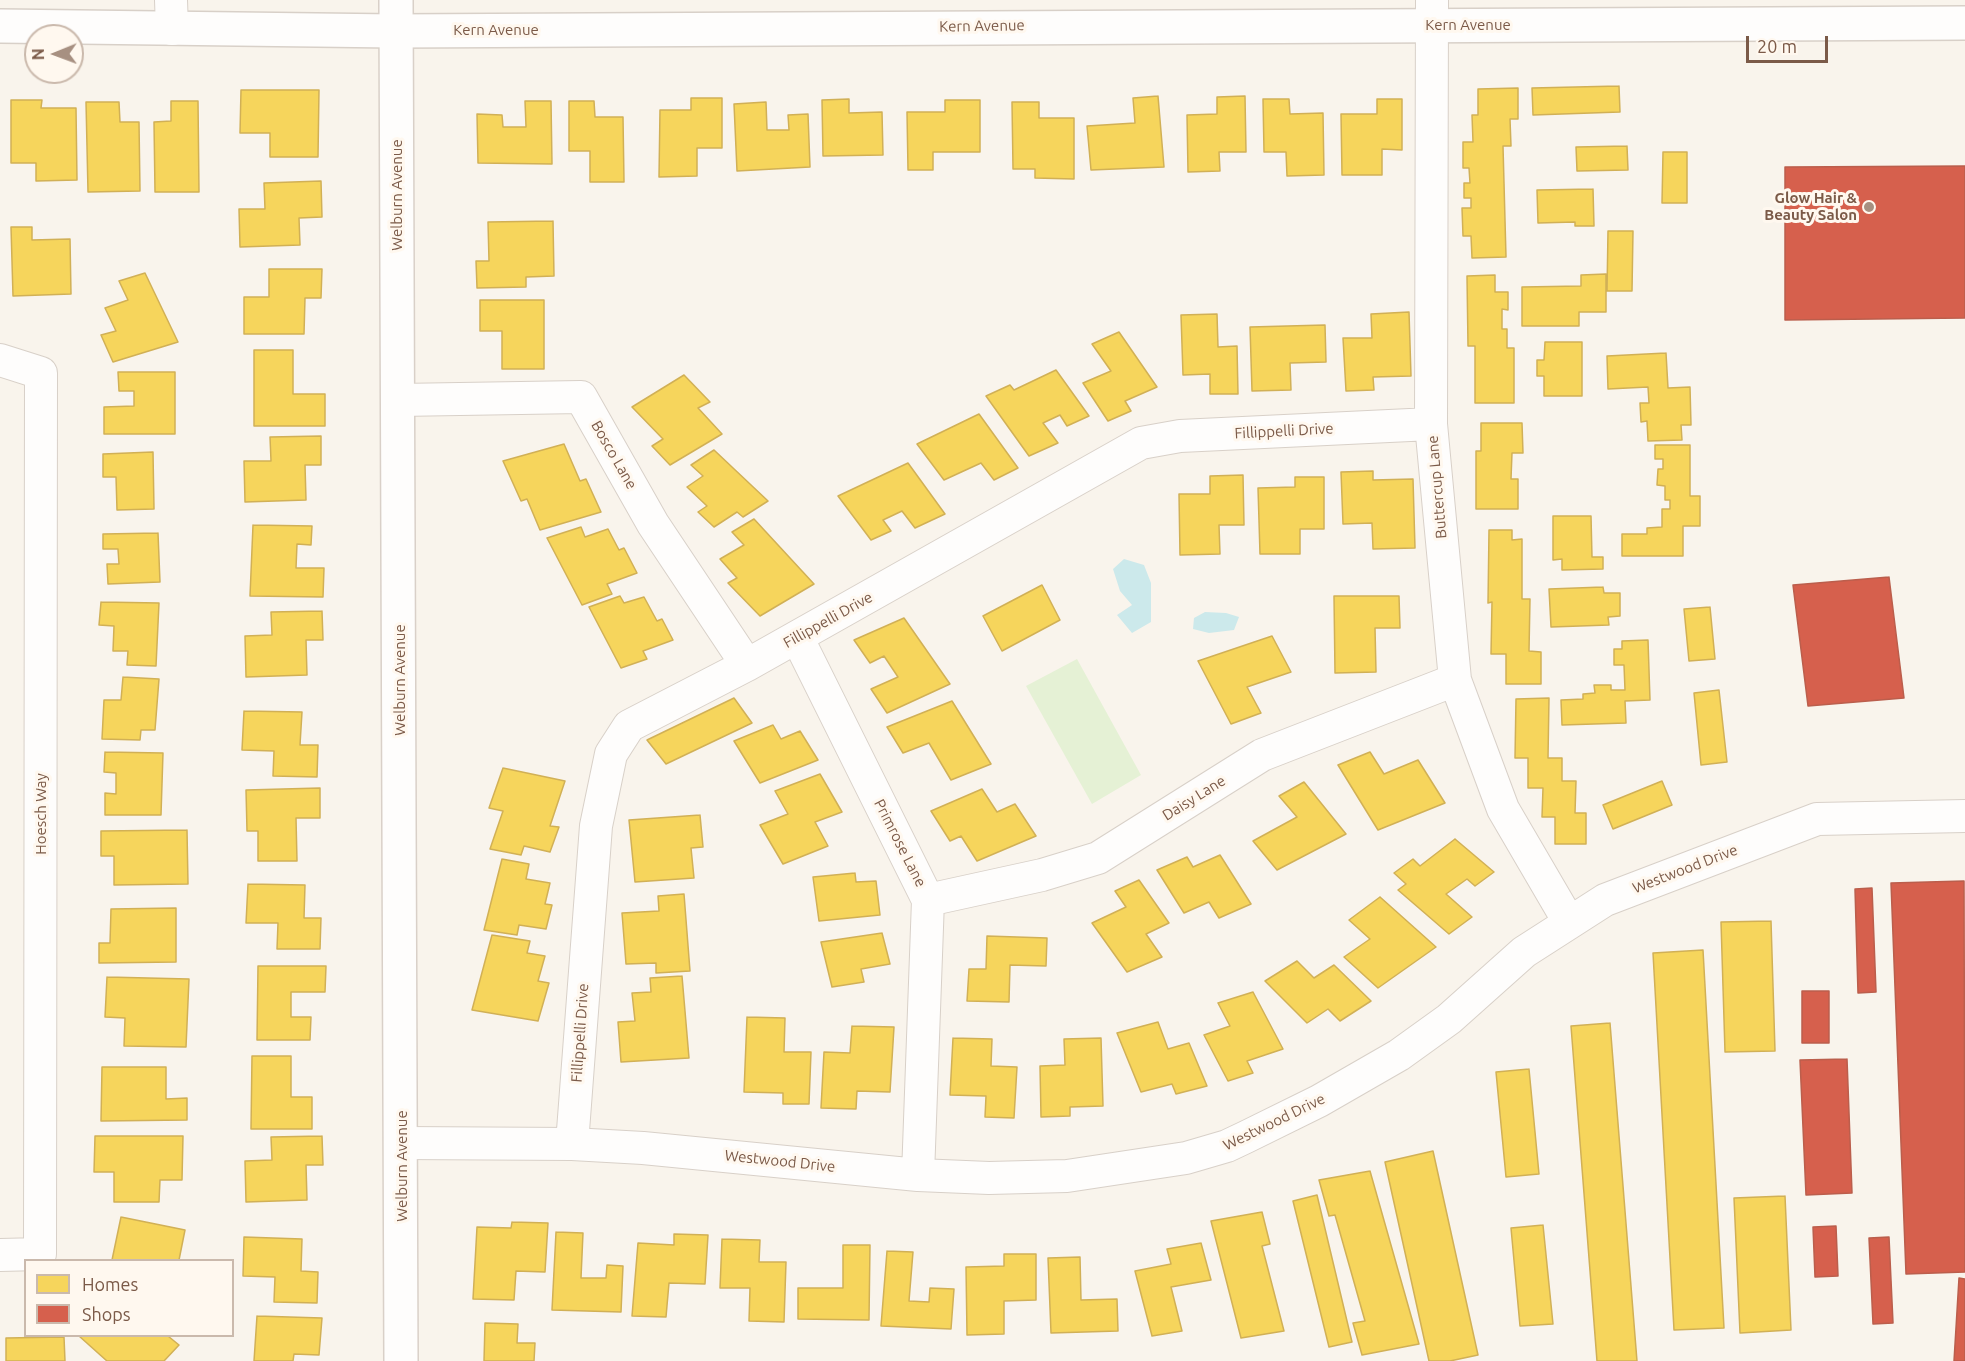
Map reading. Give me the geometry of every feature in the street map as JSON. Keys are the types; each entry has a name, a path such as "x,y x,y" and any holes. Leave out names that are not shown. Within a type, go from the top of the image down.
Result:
{"street":[{"name":"Kern Avenue","path":"0,26 172,14 1432,13 1965,23"},
{"name":"Buttercup Lane","path":"1432,13 1431,424 1455,680 1503,809 1569,922"},
{"name":"Welburn Avenue","path":"395,15 399,400 401,1361"},
{"name":"Hoesch Way","path":"0,360 41,373 40,1254 0,1255"},
{"name":"Bosco Lane","path":"399,400 581,397 653,524 747,665"},
{"name":"Fillippelli Drive","path":"572,1144 596,826 611,754 629,726 747,665 1141,442 1180,436 1431,424"},
{"name":"Primrose Lane","path":"797,637 928,900 918,1175"},
{"name":"Daisy Lane","path":"928,900 1042,875 1098,858 1262,755 1455,680"},
{"name":"Westwood Drive","path":"402,1143 572,1144 665,1150 918,1175 989,1178 1067,1176 1186,1158 1227,1146 1319,1101 1399,1055 1449,1018 1524,952 1605,900 1817,819 1965,816"}],"green space":[{"path":"1077,659 1141,775 1092,804 1026,686"}],"water":[{"path":"1124,559 1144,565 1151,583 1151,622 1132,633 1117,615 1132,605 1120,591 1113,569"},
{"path":"1205,612 1226,613 1239,617 1234,630 1209,633 1193,629 1194,618"}],"building: Homes":[{"path":"1619,86 1620,112 1533,115 1532,88"},
{"path":"1518,88 1518,119 1510,119 1511,146 1503,146 1506,257 1472,258 1471,236 1463,236 1462,208 1471,208 1471,198 1464,198 1464,183 1470,183 1469,168 1463,168 1463,142 1473,142 1472,115 1478,115 1478,89"},
{"path":"241,90 319,90 318,157 270,157 270,133 240,133"},
{"path":"1158,96 1164,167 1091,170 1087,126 1135,123 1133,98"},
{"path":"1245,96 1246,152 1219,152 1220,171 1188,172 1187,115 1217,114 1217,97"},
{"path":"691,98 722,98 722,148 697,148 697,176 659,177 660,110 691,110"},
{"path":"849,99 849,113 882,112 883,155 823,156 822,100"},
{"path":"1263,99 1289,99 1290,114 1323,113 1324,175 1287,176 1286,152 1264,152"},
{"path":"1377,99 1402,99 1402,150 1382,149 1382,175 1342,175 1341,114 1377,114"},
{"path":"11,100 42,100 41,108 76,108 77,180 36,181 36,163 11,163"},
{"path":"945,100 980,100 980,152 933,152 933,170 908,170 907,112 945,112"},
{"path":"171,101 198,101 199,192 155,192 154,122 171,121"},
{"path":"525,101 551,101 552,164 478,163 477,114 502,115 503,127 526,127"},
{"path":"569,101 594,101 595,117 623,117 624,182 590,182 590,151 569,151"},
{"path":"86,102 119,102 120,122 139,122 140,191 88,192"},
{"path":"766,102 767,130 789,130 788,115 808,114 810,167 737,171 734,104"},
{"path":"1012,102 1039,102 1039,118 1074,118 1074,179 1035,178 1035,169 1013,169"},
{"path":"1627,146 1628,170 1577,171 1576,147"},
{"path":"1663,152 1687,152 1687,203 1662,203"},
{"path":"321,181 322,217 299,218 300,245 240,247 239,209 265,209 264,183"},
{"path":"1593,189 1594,226 1575,226 1575,222 1538,223 1537,190"},
{"path":"553,221 554,276 526,277 526,287 477,288 476,261 489,261 488,222"},
{"path":"11,227 32,227 32,240 70,239 71,294 13,296"},
{"path":"1608,231 1633,231 1632,291 1607,291"},
{"path":"269,269 322,269 321,298 305,298 304,334 244,334 244,297 269,297"},
{"path":"145,273 178,342 113,362 101,335 116,331 105,308 128,300 119,281"},
{"path":"1606,274 1606,312 1579,312 1579,326 1522,326 1522,287 1581,286 1581,275"},
{"path":"1495,275 1495,292 1508,292 1508,310 1502,309 1502,329 1507,329 1507,348 1514,348 1514,403 1475,403 1475,346 1468,346 1467,276"},
{"path":"480,300 544,300 544,369 502,369 502,331 480,331"},
{"path":"1409,312 1411,376 1373,377 1374,390 1346,391 1343,338 1372,338 1371,314"},
{"path":"1217,314 1218,347 1237,346 1238,394 1210,394 1210,374 1183,375 1181,315"},
{"path":"1325,325 1326,362 1290,363 1291,390 1252,391 1250,327"},
{"path":"1119,332 1157,387 1125,401 1131,411 1108,421 1083,383 1111,371 1092,344"},
{"path":"1545,342 1582,342 1582,396 1544,396 1544,376 1537,376 1537,360 1544,360"},
{"path":"254,350 293,350 293,394 325,394 325,426 254,426"},
{"path":"1666,353 1668,388 1690,387 1691,425 1681,425 1682,440 1648,441 1647,421 1641,422 1640,403 1649,403 1648,387 1608,389 1607,356"},
{"path":"1056,370 1089,416 1067,426 1060,415 1043,423 1058,443 1029,456 986,396 1010,385 1014,390"},
{"path":"118,372 175,372 175,434 104,434 104,407 134,406 134,391 119,391"},
{"path":"684,375 710,402 698,408 722,434 670,465 652,446 663,439 632,407"},
{"path":"979,414 1018,468 994,480 981,463 944,480 917,444"},
{"path":"1481,423 1522,423 1523,453 1512,453 1511,479 1518,479 1518,509 1476,509 1476,451 1481,451"},
{"path":"321,436 321,465 305,465 306,500 245,502 244,461 271,461 270,437"},
{"path":"564,444 580,481 586,479 601,512 540,530 527,499 521,501 503,461"},
{"path":"1655,445 1690,445 1690,496 1700,496 1700,526 1683,526 1683,556 1622,556 1622,534 1647,534 1647,528 1662,527 1662,509 1670,509 1670,500 1665,500 1665,486 1657,485 1658,469 1663,469 1663,459 1655,459"},
{"path":"714,450 768,501 743,517 737,512 714,527 698,512 707,506 687,487 703,476 691,465"},
{"path":"153,452 154,509 117,510 116,477 103,477 103,454"},
{"path":"908,463 945,514 915,528 902,511 883,520 891,531 871,540 838,496"},
{"path":"1373,471 1373,480 1413,479 1415,548 1373,549 1372,523 1343,524 1341,472"},
{"path":"1243,475 1244,525 1219,525 1220,554 1180,555 1179,494 1210,494 1210,476"},
{"path":"1295,477 1324,477 1324,529 1300,529 1300,554 1260,554 1258,488 1295,487"},
{"path":"1553,516 1591,516 1592,557 1603,557 1603,569 1562,570 1562,559 1553,560"},
{"path":"754,519 814,584 760,616 728,583 737,578 720,559 744,545 732,532"},
{"path":"253,525 312,526 311,545 297,544 296,568 324,568 323,597 250,596"},
{"path":"581,527 585,537 608,529 619,550 624,548 637,573 607,584 612,594 582,605 547,538"},
{"path":"1489,530 1512,530 1512,540 1522,539 1522,599 1530,599 1529,651 1541,652 1541,684 1506,684 1506,654 1491,654 1492,602 1488,603"},
{"path":"158,533 160,582 108,584 107,564 119,564 118,549 103,549 103,534"},
{"path":"1042,585 1060,620 1002,651 983,616"},
{"path":"1603,587 1604,593 1620,593 1620,616 1608,617 1609,625 1551,627 1549,589"},
{"path":"620,596 624,603 644,597 657,621 662,619 673,640 643,651 647,659 621,668 589,607"},
{"path":"1334,596 1399,596 1400,628 1375,628 1376,672 1335,673"},
{"path":"101,602 159,603 156,666 127,665 128,651 113,651 114,626 99,625"},
{"path":"1710,607 1715,659 1689,661 1684,609"},
{"path":"322,611 323,640 306,640 307,675 246,677 245,636 272,635 271,612"},
{"path":"904,618 950,684 887,713 871,689 898,677 884,656 870,663 854,640"},
{"path":"1272,636 1291,672 1247,687 1261,713 1231,724 1198,661"},
{"path":"1648,640 1650,700 1625,701 1626,723 1562,725 1561,700 1583,699 1583,694 1595,693 1594,685 1611,685 1611,690 1625,690 1624,665 1614,665 1614,649 1622,649 1622,641"},
{"path":"123,677 159,679 155,730 141,730 140,740 102,739 104,700 121,700"},
{"path":"1719,690 1727,762 1701,765 1694,693"},
{"path":"734,698 752,723 666,764 647,740"},
{"path":"1549,698 1548,758 1562,758 1562,781 1576,781 1575,813 1586,813 1586,844 1555,844 1555,817 1542,817 1543,788 1528,788 1528,758 1515,758 1516,699"},
{"path":"952,701 991,764 951,780 929,743 903,753 887,727"},
{"path":"244,711 302,712 300,745 318,745 317,777 273,776 274,751 242,750"},
{"path":"773,725 781,739 800,731 818,760 760,783 734,741"},
{"path":"105,752 163,753 161,815 105,815 105,793 116,794 116,773 104,772"},
{"path":"1370,752 1384,774 1418,760 1445,803 1378,830 1338,765"},
{"path":"503,768 565,781 550,826 559,827 550,852 524,846 521,855 490,849 503,811 489,808"},
{"path":"820,774 842,812 815,822 828,846 783,864 760,825 788,814 775,791"},
{"path":"1662,781 1672,805 1613,829 1603,805"},
{"path":"1304,782 1346,834 1277,870 1253,841 1297,817 1279,796"},
{"path":"320,788 320,818 296,818 297,861 258,861 258,831 247,831 246,790"},
{"path":"982,789 997,812 1015,804 1036,836 977,861 961,836 950,841 931,811"},
{"path":"700,815 703,847 691,848 694,878 635,882 629,820"},
{"path":"187,830 188,884 114,885 114,856 101,856 101,831"},
{"path":"1455,839 1494,872 1475,886 1467,879 1446,894 1472,917 1449,934 1398,890 1406,884 1394,873 1413,859 1420,866"},
{"path":"1220,855 1251,904 1219,918 1209,902 1184,913 1157,870 1187,857 1193,867"},
{"path":"502,859 529,864 526,879 550,883 545,904 552,905 546,929 519,925 517,935 484,930"},
{"path":"855,873 856,882 876,881 880,915 819,921 813,877"},
{"path":"1139,880 1169,923 1146,934 1162,957 1127,972 1092,923 1126,907 1115,891"},
{"path":"248,884 305,885 304,918 321,918 320,949 277,949 278,923 246,923"},
{"path":"684,894 690,971 656,973 656,963 626,964 622,913 659,911 658,896"},
{"path":"1380,897 1436,947 1378,988 1344,957 1370,939 1349,920"},
{"path":"176,908 176,962 99,963 99,943 110,943 111,909"},
{"path":"1771,921 1775,1051 1725,1052 1721,922"},
{"path":"882,933 890,964 861,969 864,982 832,987 821,942"},
{"path":"492,935 530,941 527,953 545,956 538,981 549,983 538,1021 472,1010"},
{"path":"987,936 1047,938 1046,966 1010,965 1009,1002 967,1001 969,969 986,969"},
{"path":"1703,950 1724,1328 1674,1330 1653,953"},
{"path":"1297,961 1314,978 1334,965 1371,1001 1340,1021 1328,1009 1307,1023 1265,981"},
{"path":"258,966 326,966 325,992 291,992 291,1017 311,1017 310,1040 257,1040"},
{"path":"682,976 689,1058 621,1062 618,1022 635,1021 632,993 651,992 650,978"},
{"path":"107,977 189,979 186,1047 124,1046 125,1018 105,1017"},
{"path":"1253,992 1283,1049 1247,1061 1253,1073 1228,1081 1204,1035 1230,1026 1218,1003"},
{"path":"747,1017 785,1018 784,1052 811,1052 809,1104 783,1104 783,1093 744,1092"},
{"path":"1158,1022 1168,1049 1189,1043 1207,1086 1176,1094 1172,1084 1141,1092 1117,1033"},
{"path":"1610,1023 1637,1361 1597,1361 1571,1026"},
{"path":"852,1026 894,1027 890,1092 857,1091 856,1109 821,1108 824,1052 850,1053"},
{"path":"953,1038 992,1039 991,1066 1017,1067 1014,1118 985,1117 986,1096 950,1095"},
{"path":"1101,1038 1103,1106 1070,1107 1070,1116 1041,1117 1040,1066 1065,1065 1064,1039"},
{"path":"252,1056 291,1056 291,1097 312,1097 312,1129 251,1129"},
{"path":"102,1067 166,1067 166,1099 187,1098 187,1120 101,1121"},
{"path":"1529,1069 1539,1174 1506,1177 1496,1072"},
{"path":"95,1136 183,1136 182,1180 160,1180 159,1202 114,1202 114,1172 94,1172"},
{"path":"322,1136 323,1165 306,1165 307,1200 246,1202 245,1161 272,1160 271,1137"},
{"path":"1433,1151 1478,1355 1450,1361 1429,1361 1385,1162"},
{"path":"1370,1171 1419,1344 1362,1355 1353,1323 1365,1321 1335,1215 1329,1216 1319,1180"},
{"path":"1317,1195 1352,1342 1329,1347 1293,1201"},
{"path":"1785,1196 1791,1330 1740,1333 1734,1198"},
{"path":"1262,1212 1270,1244 1262,1246 1284,1331 1241,1338 1211,1221"},
{"path":"121,1217 185,1230 179,1259 112,1259"},
{"path":"512,1222 548,1223 545,1272 516,1271 514,1300 473,1299 477,1227 511,1228"},
{"path":"1543,1225 1553,1324 1520,1326 1511,1228"},
{"path":"556,1232 583,1233 581,1278 606,1278 607,1265 623,1266 621,1312 552,1310"},
{"path":"674,1234 708,1235 705,1284 669,1283 666,1317 632,1316 638,1243 674,1245"},
{"path":"244,1237 302,1239 301,1271 318,1272 317,1303 274,1302 275,1277 243,1276"},
{"path":"722,1239 760,1240 759,1262 786,1262 784,1322 749,1321 750,1288 720,1288"},
{"path":"1201,1243 1211,1280 1171,1287 1182,1331 1152,1336 1135,1271 1171,1264 1167,1249"},
{"path":"843,1245 870,1245 869,1320 798,1319 798,1288 843,1288"},
{"path":"887,1251 913,1252 909,1301 929,1302 930,1288 954,1289 951,1329 881,1326"},
{"path":"1004,1254 1036,1254 1036,1300 1004,1301 1004,1334 967,1335 966,1267 1004,1266"},
{"path":"1080,1257 1081,1300 1117,1299 1118,1331 1051,1333 1048,1258"},
{"path":"257,1316 322,1318 319,1355 294,1354 293,1361 254,1361"},
{"path":"485,1323 518,1324 517,1343 535,1343 534,1361 484,1361"},
{"path":"64,1337 65,1361 6,1361 6,1338"},
{"path":"80,1337 169,1337 179,1345 164,1361 107,1361"}],"building: Shops":[{"path":"1965,166 1965,318 1785,320 1785,167"},
{"path":"1889,577 1904,698 1808,706 1793,585"},
{"path":"1964,881 1965,1272 1906,1274 1891,883"},
{"path":"1872,888 1876,992 1858,993 1855,889"},
{"path":"1802,991 1829,991 1829,1043 1802,1043"},
{"path":"1847,1059 1852,1193 1806,1195 1800,1060"},
{"path":"1836,1226 1838,1276 1815,1277 1813,1227"},
{"path":"1889,1237 1893,1323 1873,1324 1869,1238"},
{"path":"1959,1278 1965,1279 1965,1361 1954,1361"}],"place":[{"name":"Glow Hair & Beauty Salon","path":"1869,207"}]}
